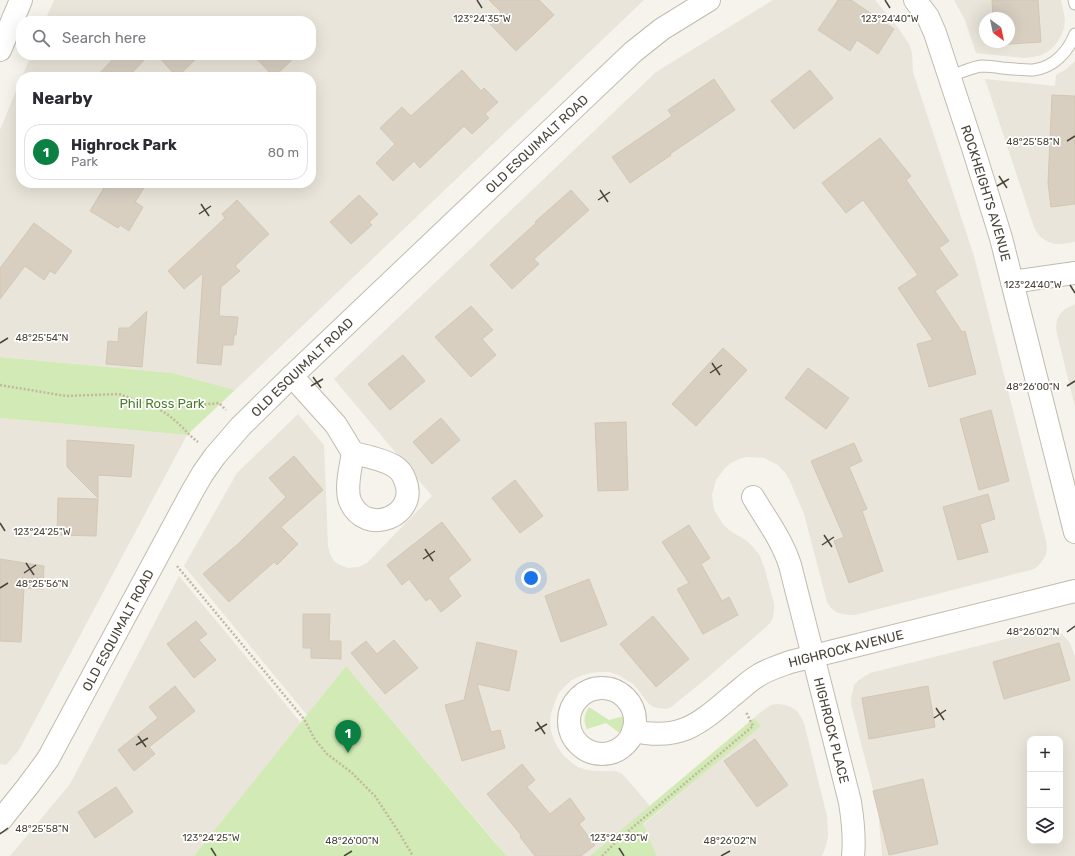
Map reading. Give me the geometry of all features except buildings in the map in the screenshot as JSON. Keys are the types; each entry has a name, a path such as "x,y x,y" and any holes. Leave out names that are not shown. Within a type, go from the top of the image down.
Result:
{"street":[{"path":"0,50 21,0"},
{"name":"OLD ESQUIMALT ROAD","path":"0,821 48,759 193,490 203,472 215,456 241,426 292,376 633,52 662,29 709,0"},
{"name":"ROCKHEIGHTS AVENUE","path":"915,0 930,22 988,194 1012,282 1075,532"},
{"path":"1012,282 1075,273"},
{"path":"292,376 336,425 353,453"},
{"name":"HIGHROCK PLACE","path":"753,497 786,553 790,565 850,802 854,823 855,844 853,856"},
{"name":"HIGHROCK AVENUE","path":"633,730 658,734 676,732 693,727 708,717 759,675 790,662 1075,591"}],"lane":[{"path":"1074,0 1075,4"},
{"path":"949,76 980,66 1034,70 1046,66 1057,60 1066,52 1075,34"}],"path":[{"path":"0,385 66,396 119,394 157,408 170,416 190,436 215,456"},
{"path":"157,408 220,403 241,426"},
{"path":"162,548 304,719 314,738 327,754 351,772 375,796 413,856"},
{"path":"602,856 620,838 753,726 736,693"}],"shaded area":[{"path":"54,0 644,0 235,390 173,373 0,357 0,130 16,91 16,188 316,188 316,72 24,72 29,60 316,60 316,16 47,16"},
{"path":"773,0 875,0 899,29 909,44 912,53 913,72 974,256 1046,541 1046,554 1039,565 1034,569 855,615 842,614 831,608 827,602 804,514 786,474 778,465 764,458 747,457 731,463 716,480 712,495 714,510 729,530 747,541 760,556 774,603 773,617 770,623 670,708 664,709 653,707 633,684 618,675 609,672 590,673 581,676 572,680 564,687 558,694 551,713 550,722 551,731 558,748 564,756 578,767 587,770 614,771 621,773 650,806 590,856 507,856 346,666 307,715 184,566 237,473 298,414 324,445 328,546 330,554 334,561 348,568 359,567 368,562 432,496 334,379 656,72"},
{"path":"954,0 1061,0 1065,19 1064,28 1056,44 1042,55 1024,58 976,53 965,20"},
{"path":"1075,61 1075,242 1055,244 1042,238 1034,227 985,79 1055,86 1056,75 1065,70"},
{"path":"1075,304 1075,407 1056,327 1060,314 1065,309"},
{"path":"0,418 187,435 19,750 6,765 0,764"},
{"path":"179,576 301,723 195,856 10,856 70,784"},
{"path":"1042,630 1061,633 1070,643 1075,657 1075,856 882,856 878,809 851,704 854,685 870,673"},
{"path":"778,704 791,707 797,711 804,723 827,816 828,836 822,856 657,856 643,825 760,726 754,718 758,714 771,705"}],"green space":[{"name":"Phil Ross Park","path":"0,357 173,373 235,390 187,435 0,418"},
{"path":"346,666 492,839 507,856 194,856"},
{"path":"589,707 609,720 625,716 625,726 621,734 606,723 587,729 585,718"},
{"path":"754,718 761,726 643,824 657,856 590,856"}],"place":[{"name":"Highrock Park","path":"348,753"}]}
